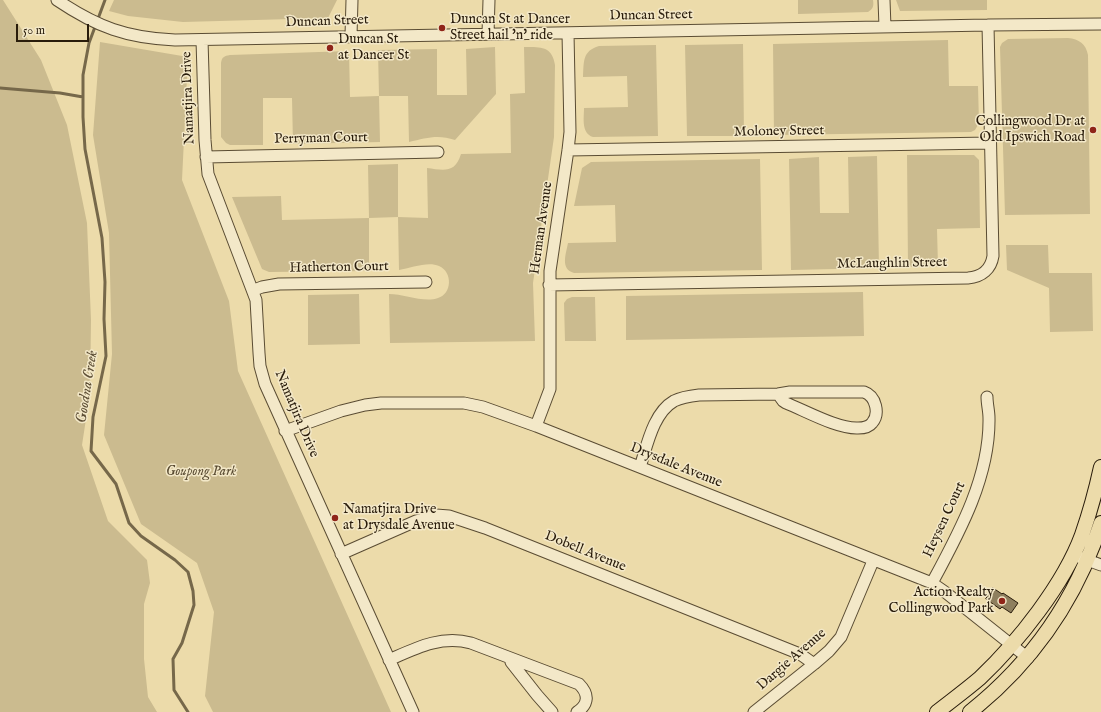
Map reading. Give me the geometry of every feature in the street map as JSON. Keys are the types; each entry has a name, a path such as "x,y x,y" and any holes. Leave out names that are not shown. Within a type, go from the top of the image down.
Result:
{"main road":[{"path":"937,712 979,678 1012,645 1041,608 1062,575 1080,540 1095,495 1101,467"},
{"path":"970,712 992,694 1028,658 1050,628 1068,599 1087,560 1097,548 1101,523"}],"street":[{"name":"Duncan Street","path":"57,0 78,15 120,32 151,38 202,40 568,32 1101,24"},
{"path":"351,36 352,0"},
{"path":"488,34 489,0"},
{"path":"884,0 885,27"},
{"name":"McLaughlin Street","path":"549,285 968,278 978,276 986,271 990,266 993,256 988,25"},
{"name":"Herman Avenue","path":"536,426 550,389 549,285 551,258 570,132 568,32"},
{"name":"Namatjira Drive","path":"202,40 206,157 208,174 212,188 254,290 262,374 285,431 413,712"},
{"name":"Moloney Street","path":"568,150 990,143"},
{"name":"Perryman Court","path":"206,157 438,152"},
{"name":"Hatherton Court","path":"254,290 279,284 426,282"},
{"path":"640,467 656,422 668,406 674,401 686,396 699,394 864,392 870,394 875,402 874,419 870,425 865,427 848,428 786,403 782,401 778,394"},
{"name":"Heysen Court","path":"932,583 976,493 985,456 989,418 986,397"},
{"name":"Drysdale Avenue","path":"285,431 341,411 381,403 464,403 483,407 536,426 873,561 932,583 1028,658"},
{"name":"Dobell Avenue","path":"341,554 416,520 436,515 449,516 479,526 800,654 814,664"},
{"path":"1080,540 1097,548"},
{"path":"1073,554 1101,565"},
{"name":"Dargie Avenue","path":"754,712 814,664 829,651 841,637 873,561"},
{"path":"389,660 424,644 451,640 471,643 579,684 584,689 586,694 586,702 582,709 577,712"},
{"path":"510,658 511,662 552,712"}],"green space":[{"path":"0,0 3,0 41,60 67,125 87,223 91,320 90,393 82,445 108,521 147,560 150,583 144,604 144,659 148,697 157,712 0,712"},
{"path":"114,0 337,0 328,18 183,22 128,16 109,11"},
{"path":"798,0 873,0 873,7 868,12 798,14"},
{"path":"896,0 987,0 987,10 900,11"},
{"path":"1068,38 1084,45 1088,55 1090,214 1005,215 1000,47 1002,43 1008,39"},
{"path":"948,40 949,86 978,86 979,123 975,130 971,132 774,135 773,44"},
{"name":"Goupong Park","path":"100,42 188,57 182,180 229,301 238,371 391,712 213,712 205,696 214,612 197,563 141,524 104,435 112,354 109,233 93,135"},
{"path":"743,44 744,136 687,136 685,45"},
{"path":"656,45 658,136 593,137 589,135 584,125 584,108 628,107 627,76 583,77 584,62 589,51 599,46"},
{"path":"495,47 496,94 455,140 437,137 409,142 408,96 379,96 378,50 437,49 437,95 467,95 466,49"},
{"path":"524,47 536,47 548,51 554,59 555,65 554,137 533,283 535,341 390,343 389,294 420,299 438,298 443,296 446,292 449,283 447,273 439,266 430,264 399,270 398,217 428,218 427,168 443,170 452,168 461,154 511,153 510,94 525,93"},
{"path":"349,51 350,97 379,96 380,142 293,144 292,98 263,98 263,145 230,145 221,137 221,63 223,58 226,56"},
{"path":"907,155 974,155 979,160 980,228 937,229 938,267 908,267"},
{"path":"877,156 879,268 791,270 789,159 819,157 820,213 849,213 848,157"},
{"path":"760,159 762,270 574,273 565,265 565,256 568,243 616,242 615,205 574,206 582,168 591,162"},
{"path":"398,164 398,217 369,218 368,165"},
{"path":"281,196 282,220 369,218 369,271 269,272 262,269 232,197"},
{"path":"1006,245 1048,245 1049,273 1092,273 1093,331 1050,332 1049,288 1007,270"},
{"path":"863,292 864,336 626,340 626,296"},
{"path":"359,294 360,344 308,345 308,295"},
{"path":"572,297 595,297 596,341 565,341 564,303 567,299"}],"building":[{"name":"Action Realty Collingwood Park","path":"993,588 1018,603 1011,613 1002,607 1000,609 986,599"}],"waterway":[{"name":"Goodna Creek","path":"105,0 89,43 83,75 85,149 102,238 105,282 104,319 106,356 93,417 91,451 116,484 129,523 141,536 175,560 188,572 193,591 194,605 182,643 173,659 174,690 188,712"},
{"path":"0,88 60,93 83,97"}],"place":[{"name":"Duncan St at Dancer Street hail 'n' ride","path":"442,28"},
{"name":"Duncan St at Dancer St","path":"330,48"},
{"name":"Collingwood Dr at Old Ipswich Road","path":"1093,130"},
{"name":"Namatjira Drive at Drysdale Avenue","path":"335,518"},
{"name":"Action Realty Collingwood Park","path":"1002,601"}]}
